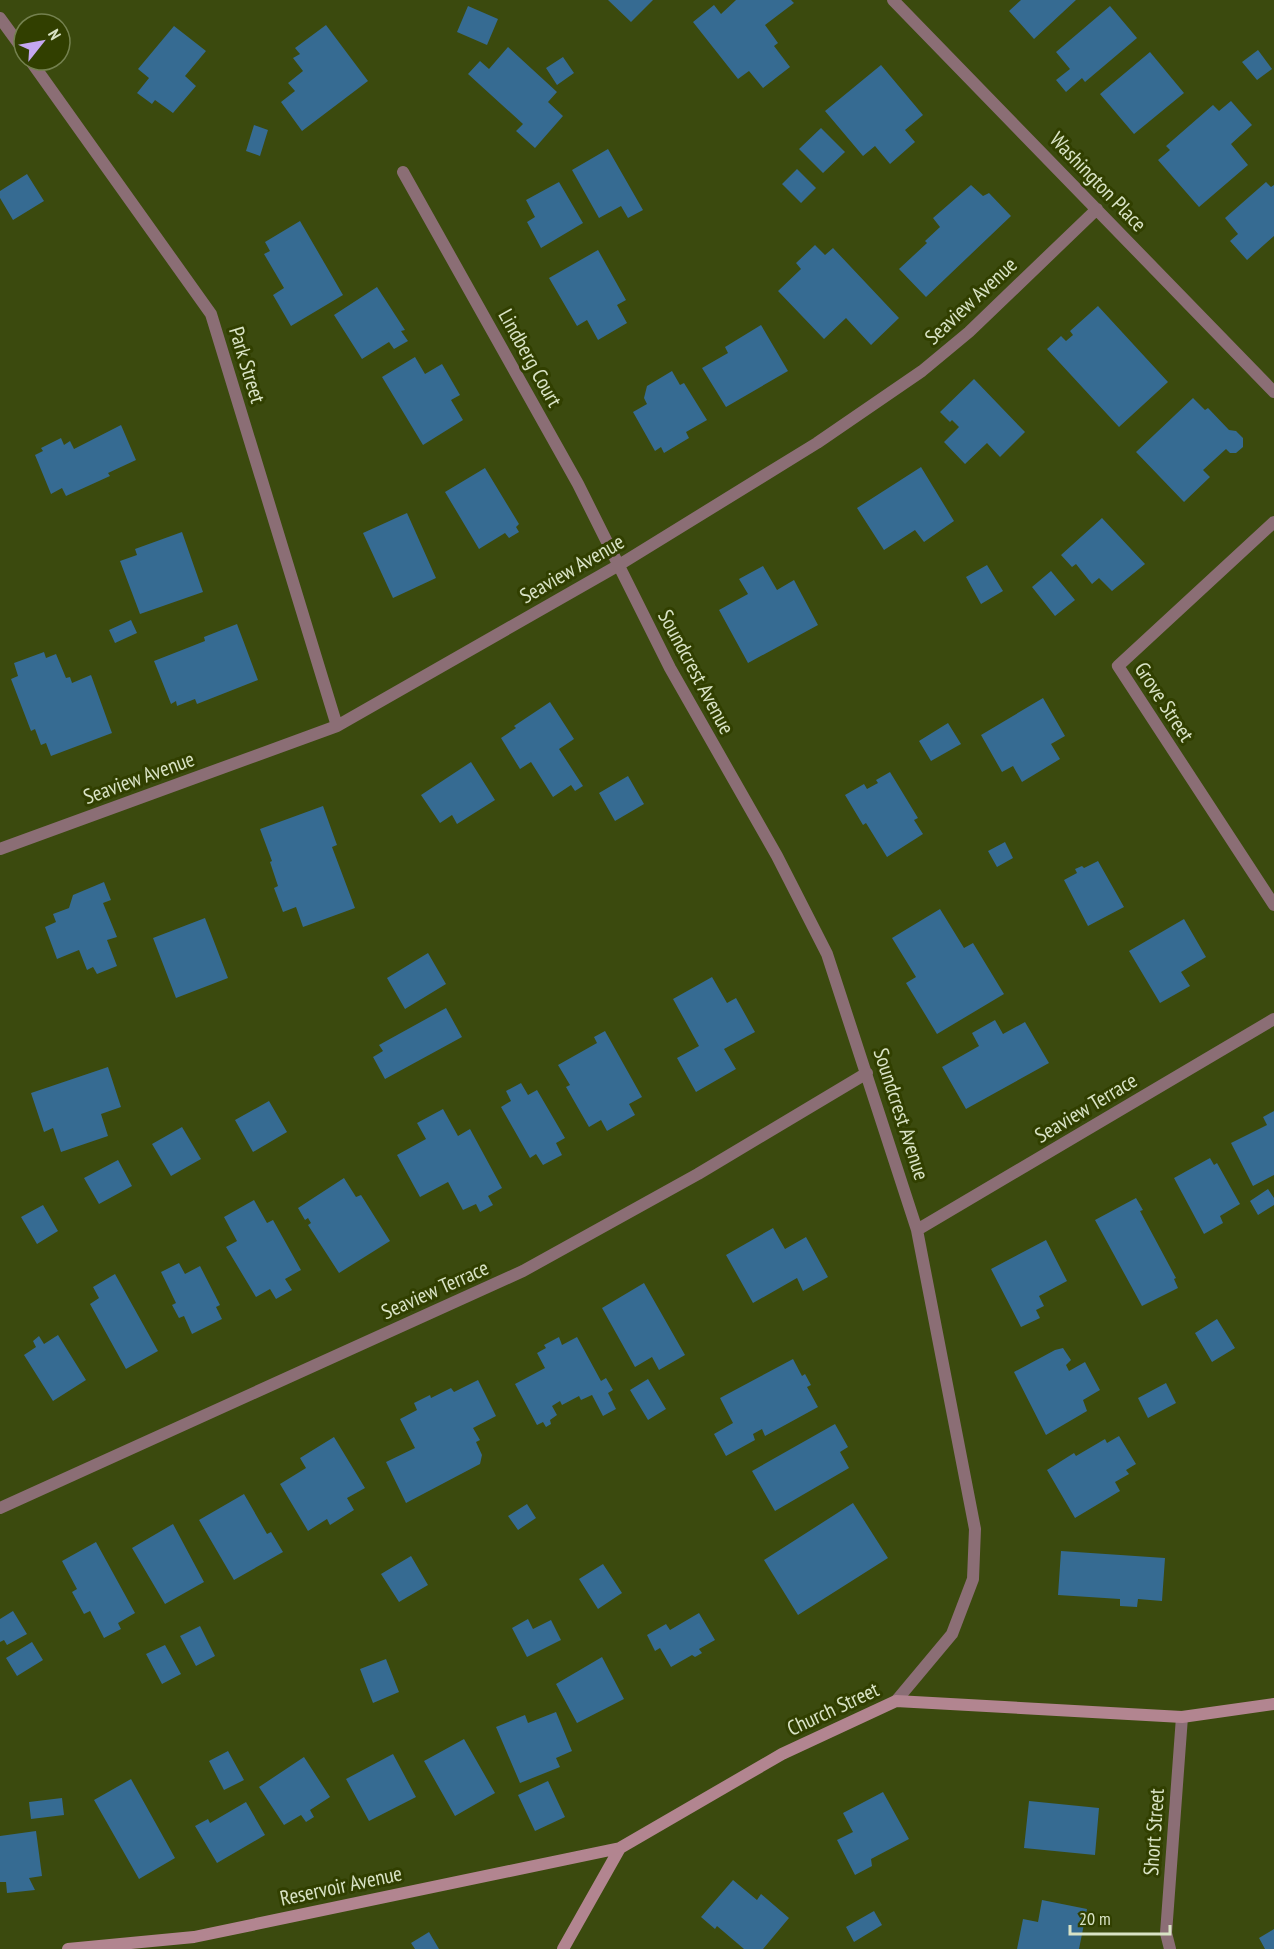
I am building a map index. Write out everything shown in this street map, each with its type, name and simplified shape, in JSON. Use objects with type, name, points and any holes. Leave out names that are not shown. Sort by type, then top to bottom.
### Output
[{"type":"main road","name":"Church Street","points":[[620,1848],[782,1754],[896,1701],[1182,1717],[1274,1704]]},
{"type":"main road","name":"Reservoir Avenue","points":[[68,1949],[194,1937],[620,1848]]},
{"type":"main road","points":[[563,1949],[620,1848]]},
{"type":"street","name":"Washington Place","points":[[893,0],[1274,392]]},
{"type":"street","points":[[0,18],[12,34]]},
{"type":"street","name":"Park Street","points":[[39,72],[211,315],[337,726]]},
{"type":"street","name":"Lindberg Court","points":[[403,172],[578,484],[619,565]]},
{"type":"street","name":"Seaview Avenue","points":[[0,849],[337,726],[619,565],[817,443],[922,371],[969,333],[1097,209]]},
{"type":"street","name":"Grove Street","points":[[1274,522],[1118,666],[1274,905]]},
{"type":"street","name":"Soundcrest Avenue","points":[[619,565],[670,668],[777,856],[827,954],[917,1230],[975,1529],[974,1569],[973,1580],[952,1634],[896,1701]]},
{"type":"street","name":"Seaview Terrace","points":[[917,1230],[1274,1019]]},
{"type":"street","name":"Seaview Terrace","points":[[0,1508],[524,1271],[698,1174],[867,1073]]},
{"type":"street","name":"Short Street","points":[[1170,1949],[1166,1933],[1182,1717]]},
{"type":"building","points":[[608,0],[653,0],[631,22]]},
{"type":"building","points":[[736,0],[791,0],[794,3],[765,25],[778,43],[774,46],[790,67],[763,88],[749,71],[738,79],[693,22],[714,5],[721,14]]},
{"type":"building","points":[[1021,0],[1076,0],[1034,39],[1009,11]]},
{"type":"building","points":[[468,6],[498,19],[487,45],[457,32]]},
{"type":"building","points":[[1110,6],[1137,38],[1085,82],[1082,78],[1066,92],[1056,80],[1070,69],[1056,52]]},
{"type":"building","points":[[326,25],[368,81],[302,131],[281,102],[295,91],[288,83],[303,71],[293,58],[300,54],[295,48]]},
{"type":"building","points":[[174,26],[206,51],[185,76],[196,86],[173,113],[155,100],[152,104],[137,93],[149,78],[138,69]]},
{"type":"building","points":[[508,47],[557,92],[548,102],[563,116],[535,148],[516,131],[523,124],[468,74],[480,61],[489,69]]},
{"type":"building","points":[[1258,50],[1272,69],[1257,80],[1242,62]]},
{"type":"building","points":[[1150,52],[1184,93],[1134,134],[1100,94]]},
{"type":"building","points":[[563,57],[574,73],[557,85],[546,68]]},
{"type":"building","points":[[881,65],[923,115],[905,130],[915,142],[890,164],[875,146],[863,156],[825,111]]},
{"type":"building","points":[[1231,101],[1252,125],[1231,144],[1248,165],[1199,207],[1158,160],[1170,150],[1166,146],[1213,105],[1219,111]]},
{"type":"building","points":[[254,125],[268,130],[260,156],[246,151]]},
{"type":"building","points":[[821,128],[845,152],[823,173],[799,149]]},
{"type":"building","points":[[608,149],[643,210],[628,218],[621,206],[599,218],[572,170]]},
{"type":"building","points":[[797,169],[816,188],[801,203],[782,184]]},
{"type":"building","points":[[27,174],[44,201],[13,220],[0,198],[0,191]]},
{"type":"building","points":[[559,182],[583,223],[541,248],[527,222],[535,217],[526,200]]},
{"type":"building","points":[[1266,182],[1271,187],[1274,185],[1274,236],[1247,260],[1230,241],[1238,234],[1225,218]]},
{"type":"building","points":[[971,185],[983,196],[989,193],[1011,216],[926,297],[899,269],[927,243],[925,241],[940,227],[933,218]]},
{"type":"building","points":[[300,221],[343,295],[291,326],[273,295],[284,288],[264,254],[270,251],[265,242]]},
{"type":"building","points":[[815,245],[825,255],[833,248],[899,318],[871,345],[846,318],[824,339],[778,291],[801,269],[796,263]]},
{"type":"building","points":[[598,250],[626,300],[617,305],[627,323],[598,340],[587,320],[577,326],[549,278]]},
{"type":"building","points":[[377,287],[405,330],[401,331],[408,341],[394,349],[389,342],[362,359],[334,315]]},
{"type":"building","points":[[1098,306],[1168,382],[1119,427],[1047,349],[1061,336],[1066,341],[1073,335],[1070,331]]},
{"type":"building","points":[[761,325],[788,371],[726,407],[702,368],[728,353],[725,347]]},
{"type":"building","points":[[415,357],[425,374],[442,364],[460,395],[451,400],[463,420],[423,445],[382,377]]},
{"type":"building","points":[[672,371],[680,385],[684,383],[707,420],[686,432],[689,438],[664,453],[661,447],[655,451],[633,412],[647,404],[644,398],[647,386]]},
{"type":"building","points":[[974,379],[1025,432],[1000,457],[987,443],[965,464],[944,442],[959,427],[940,412]]},
{"type":"building","points":[[1193,398],[1205,410],[1208,408],[1229,430],[1236,431],[1243,438],[1243,447],[1236,453],[1230,453],[1226,449],[1203,470],[1210,477],[1184,502],[1136,452]]},
{"type":"building","points":[[121,425],[136,460],[108,473],[110,476],[66,496],[62,488],[51,494],[35,455],[43,451],[41,448],[61,438],[64,445],[70,441],[74,449]]},
{"type":"building","points":[[921,467],[954,521],[924,542],[915,530],[884,550],[857,508]]},
{"type":"building","points":[[485,468],[519,524],[516,527],[519,532],[509,538],[505,533],[479,549],[445,492]]},
{"type":"building","points":[[407,513],[436,578],[393,598],[363,533]]},
{"type":"building","points":[[1102,518],[1145,564],[1112,591],[1099,578],[1092,584],[1076,564],[1072,567],[1061,555]]},
{"type":"building","points":[[182,532],[203,592],[140,614],[120,561],[137,555],[135,549]]},
{"type":"building","points":[[987,565],[1003,591],[981,604],[966,577]]},
{"type":"building","points":[[763,566],[777,590],[794,580],[818,625],[748,663],[719,610],[748,594],[739,579]]},
{"type":"building","points":[[1051,571],[1075,600],[1055,616],[1032,587]]},
{"type":"building","points":[[131,620],[137,633],[115,643],[109,630]]},
{"type":"building","points":[[237,624],[258,680],[197,704],[195,699],[177,706],[176,701],[171,704],[154,661],[205,641],[204,637]]},
{"type":"building","points":[[44,652],[46,658],[56,654],[66,678],[70,677],[72,683],[91,675],[112,733],[51,756],[46,743],[41,745],[35,729],[31,731],[11,679],[18,676],[14,663]]},
{"type":"building","points":[[1043,698],[1065,736],[1051,744],[1060,759],[1022,782],[1013,766],[1002,772],[981,735]]},
{"type":"building","points":[[550,702],[574,739],[559,749],[583,786],[575,791],[571,785],[553,797],[531,762],[520,769],[501,738],[516,728],[514,726]]},
{"type":"building","points":[[948,723],[961,744],[931,761],[919,741]]},
{"type":"building","points":[[471,762],[495,800],[457,824],[452,815],[440,823],[421,795]]},
{"type":"building","points":[[890,772],[918,818],[914,820],[923,834],[887,857],[866,823],[863,825],[845,795],[864,784],[867,789],[878,783],[876,780]]},
{"type":"building","points":[[628,776],[644,804],[615,821],[599,793]]},
{"type":"building","points":[[323,806],[337,845],[332,847],[355,908],[303,927],[296,907],[283,912],[274,888],[278,886],[270,862],[272,861],[260,829]]},
{"type":"building","points":[[1005,842],[1013,858],[997,867],[988,851]]},
{"type":"building","points":[[1098,861],[1124,907],[1088,926],[1064,880],[1077,873],[1075,869],[1082,866],[1084,868]]},
{"type":"building","points":[[104,882],[111,900],[103,903],[117,937],[107,940],[117,966],[97,974],[93,967],[87,970],[79,950],[57,959],[45,927],[56,922],[53,914],[69,908],[73,895]]},
{"type":"building","points":[[940,909],[964,948],[973,943],[1004,994],[937,1034],[906,983],[916,977],[892,938]]},
{"type":"building","points":[[205,918],[228,978],[176,998],[153,938]]},
{"type":"building","points":[[1184,919],[1206,957],[1181,972],[1190,986],[1160,1003],[1129,951]]},
{"type":"building","points":[[428,953],[446,984],[405,1009],[387,978]]},
{"type":"building","points":[[712,977],[727,1003],[736,998],[755,1032],[724,1049],[736,1069],[696,1092],[677,1058],[699,1046],[673,999]]},
{"type":"building","points":[[446,1008],[462,1037],[385,1079],[373,1057],[383,1051],[379,1045]]},
{"type":"building","points":[[995,1020],[1003,1034],[1025,1022],[1049,1063],[966,1109],[942,1067],[979,1046],[972,1033]]},
{"type":"building","points":[[605,1031],[642,1097],[629,1104],[635,1115],[607,1131],[601,1120],[589,1127],[566,1087],[570,1085],[558,1065],[597,1043],[594,1037]]},
{"type":"building","points":[[108,1067],[121,1107],[101,1114],[108,1136],[61,1152],[53,1128],[44,1132],[31,1093]]},
{"type":"building","points":[[521,1083],[528,1095],[537,1090],[565,1138],[556,1143],[562,1155],[543,1165],[536,1154],[530,1158],[501,1107],[511,1101],[506,1091]]},
{"type":"building","points":[[269,1101],[287,1132],[253,1152],[235,1120]]},
{"type":"building","points":[[443,1109],[458,1136],[470,1129],[502,1188],[488,1196],[493,1205],[480,1212],[476,1204],[463,1210],[448,1182],[420,1197],[397,1155],[426,1139],[417,1123]]},
{"type":"building","points":[[1274,1111],[1274,1175],[1253,1186],[1231,1143],[1267,1125],[1263,1117]]},
{"type":"building","points":[[182,1127],[201,1159],[171,1176],[152,1144]]},
{"type":"building","points":[[1210,1158],[1214,1165],[1217,1163],[1240,1204],[1220,1216],[1223,1223],[1204,1234],[1174,1178]]},
{"type":"building","points":[[118,1160],[132,1186],[99,1204],[84,1178]]},
{"type":"building","points":[[344,1178],[356,1197],[361,1195],[390,1241],[339,1273],[308,1225],[311,1223],[308,1218],[305,1220],[298,1208]]},
{"type":"building","points":[[1268,1189],[1274,1198],[1274,1205],[1258,1215],[1250,1201]]},
{"type":"building","points":[[1136,1198],[1143,1210],[1140,1211],[1176,1278],[1174,1279],[1178,1288],[1142,1306],[1095,1220]]},
{"type":"building","points":[[254,1200],[267,1223],[273,1220],[301,1270],[285,1279],[292,1290],[276,1299],[270,1289],[256,1297],[226,1247],[237,1241],[224,1217]]},
{"type":"building","points":[[43,1205],[58,1231],[37,1244],[21,1217]]},
{"type":"building","points":[[773,1228],[785,1249],[806,1237],[828,1277],[803,1291],[797,1278],[753,1303],[726,1255]]},
{"type":"building","points":[[1046,1240],[1067,1281],[1039,1296],[1044,1306],[1036,1310],[1040,1318],[1021,1327],[991,1269]]},
{"type":"building","points":[[179,1263],[185,1274],[200,1266],[220,1305],[216,1307],[222,1319],[192,1334],[184,1316],[179,1318],[172,1305],[176,1303],[161,1272]]},
{"type":"building","points":[[115,1274],[158,1351],[126,1369],[90,1304],[99,1298],[93,1287]]},
{"type":"building","points":[[644,1283],[685,1355],[659,1370],[652,1357],[635,1367],[602,1308]]},
{"type":"building","points":[[1217,1319],[1235,1348],[1212,1362],[1195,1333]]},
{"type":"building","points":[[58,1335],[86,1380],[53,1401],[24,1355],[36,1347],[33,1341],[39,1336],[44,1344]]},
{"type":"building","points":[[559,1337],[562,1345],[577,1337],[601,1381],[606,1378],[613,1390],[608,1393],[616,1409],[603,1416],[592,1395],[581,1400],[579,1396],[562,1405],[560,1401],[552,1406],[557,1415],[550,1420],[551,1424],[546,1427],[543,1422],[537,1425],[515,1384],[545,1368],[537,1353],[546,1348],[544,1345]]},
{"type":"building","points":[[1063,1348],[1071,1360],[1066,1365],[1069,1371],[1085,1362],[1100,1390],[1083,1400],[1087,1411],[1046,1435],[1014,1372]]},
{"type":"building","points":[[793,1359],[802,1376],[805,1374],[811,1385],[807,1387],[818,1407],[765,1436],[762,1429],[753,1434],[755,1440],[726,1456],[714,1434],[733,1423],[720,1398]]},
{"type":"building","points":[[648,1379],[666,1409],[648,1420],[630,1390]]},
{"type":"building","points":[[478,1380],[496,1416],[473,1428],[480,1440],[476,1442],[482,1455],[480,1464],[406,1503],[386,1462],[415,1448],[400,1419],[417,1410],[414,1403],[430,1395],[431,1398],[451,1388],[454,1392]]},
{"type":"building","points":[[1166,1383],[1176,1403],[1148,1418],[1138,1398]]},
{"type":"building","points":[[835,1424],[848,1447],[840,1452],[849,1468],[775,1511],[752,1471]]},
{"type":"building","points":[[1119,1436],[1136,1464],[1126,1470],[1129,1474],[1115,1482],[1120,1491],[1075,1518],[1047,1470],[1074,1453],[1076,1456],[1105,1439],[1107,1443]]},
{"type":"building","points":[[334,1437],[365,1488],[347,1498],[354,1510],[330,1525],[327,1519],[308,1531],[280,1484],[306,1468],[300,1458]]},
{"type":"building","points":[[244,1494],[267,1534],[271,1532],[283,1552],[234,1580],[199,1520]]},
{"type":"building","points":[[853,1503],[888,1558],[798,1615],[764,1560]]},
{"type":"building","points":[[527,1504],[536,1518],[518,1530],[508,1516]]},
{"type":"building","points":[[173,1524],[204,1582],[165,1604],[132,1548]]},
{"type":"building","points":[[96,1542],[135,1613],[118,1623],[121,1629],[104,1638],[90,1611],[84,1614],[72,1592],[77,1589],[62,1561]]},
{"type":"building","points":[[1061,1551],[1165,1558],[1162,1601],[1138,1599],[1137,1607],[1120,1606],[1120,1599],[1058,1595]]},
{"type":"building","points":[[411,1556],[428,1585],[399,1602],[381,1574]]},
{"type":"building","points":[[603,1564],[622,1593],[598,1609],[579,1579]]},
{"type":"building","points":[[13,1611],[27,1634],[7,1645],[4,1640],[0,1642],[0,1619]]},
{"type":"building","points":[[699,1613],[715,1640],[699,1649],[702,1653],[695,1657],[692,1655],[671,1667],[660,1648],[655,1651],[647,1635],[666,1624],[670,1630]]},
{"type":"building","points":[[528,1619],[533,1629],[551,1620],[561,1640],[527,1657],[512,1628]]},
{"type":"building","points":[[200,1626],[215,1656],[196,1666],[180,1636]]},
{"type":"building","points":[[32,1642],[43,1660],[17,1676],[6,1658]]},
{"type":"building","points":[[165,1645],[181,1674],[162,1684],[146,1654]]},
{"type":"building","points":[[602,1657],[624,1699],[577,1723],[556,1684]]},
{"type":"building","points":[[386,1659],[399,1692],[373,1703],[360,1669]]},
{"type":"building","points":[[556,1712],[572,1751],[556,1758],[560,1767],[520,1783],[496,1727],[525,1715],[528,1723]]},
{"type":"building","points":[[464,1739],[495,1793],[455,1816],[424,1761]]},
{"type":"building","points":[[228,1751],[244,1780],[224,1790],[209,1761]]},
{"type":"building","points":[[393,1754],[416,1797],[369,1821],[346,1779]]},
{"type":"building","points":[[304,1757],[330,1797],[310,1810],[314,1817],[306,1822],[301,1815],[284,1825],[259,1787]]},
{"type":"building","points":[[131,1779],[175,1858],[139,1879],[94,1800]]},
{"type":"building","points":[[548,1781],[565,1817],[535,1831],[518,1795]]},
{"type":"building","points":[[883,1792],[909,1839],[871,1859],[872,1866],[855,1875],[837,1840],[853,1832],[843,1813]]},
{"type":"building","points":[[62,1798],[64,1815],[31,1819],[29,1802]]},
{"type":"building","points":[[1029,1801],[1099,1808],[1095,1855],[1024,1848]]},
{"type":"building","points":[[246,1802],[265,1835],[217,1863],[195,1826],[208,1819],[210,1823]]},
{"type":"building","points":[[36,1831],[42,1876],[29,1878],[35,1890],[7,1893],[6,1882],[0,1882],[0,1836]]},
{"type":"building","points":[[733,1880],[757,1900],[761,1894],[789,1918],[763,1949],[744,1949],[717,1926],[715,1929],[701,1917]]},
{"type":"building","points":[[1042,1900],[1087,1909],[1079,1949],[1017,1949],[1023,1919],[1038,1922]]},
{"type":"building","points":[[874,1911],[882,1925],[854,1942],[846,1927]]},
{"type":"building","points":[[1274,1929],[1274,1949],[1265,1949],[1259,1938]]},
{"type":"building","points":[[429,1932],[439,1949],[415,1949],[411,1943]]}]
